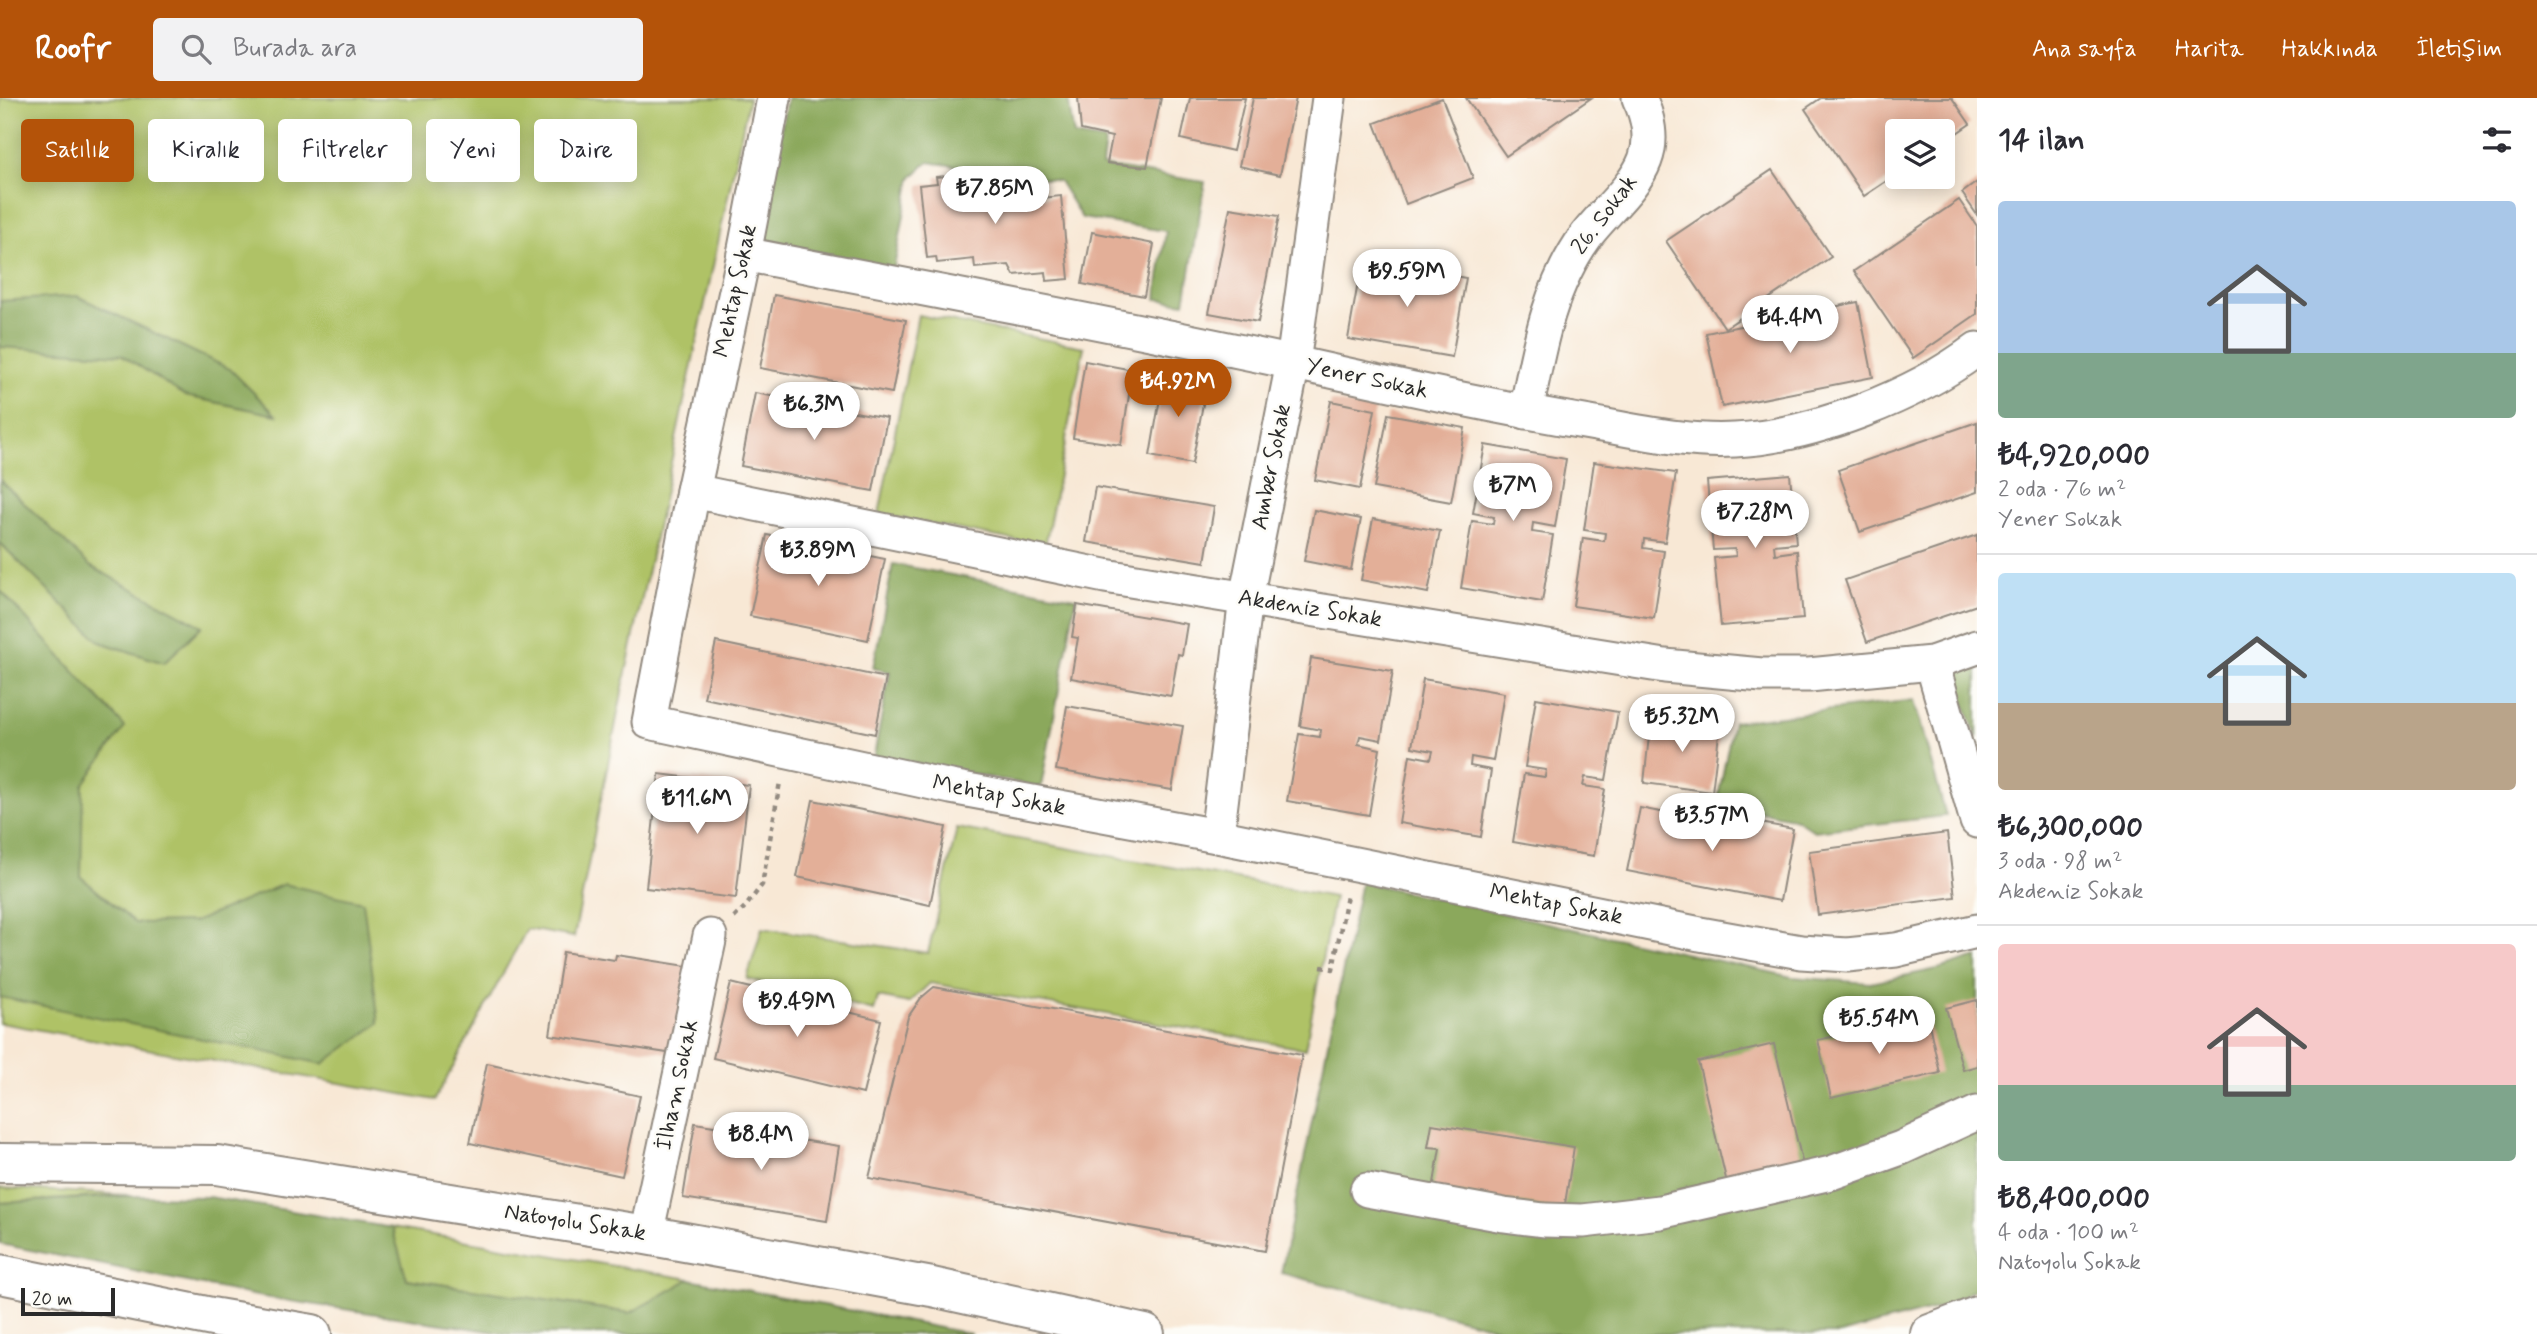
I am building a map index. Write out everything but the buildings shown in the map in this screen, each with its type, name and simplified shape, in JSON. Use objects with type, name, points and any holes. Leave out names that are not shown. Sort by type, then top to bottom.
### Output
[{"type":"main road","name":"Natoyolu Sokak","points":[[0,1163],[218,1165],[646,1235],[932,1287],[1144,1334]]},
{"type":"main road","points":[[0,1274],[217,1318],[312,1334]]},
{"type":"main road","points":[[1930,1334],[1977,1315]]},
{"type":"street","name":"Mehtap Sokak","points":[[774,98],[744,254],[693,491],[649,722],[951,787],[1217,836],[1801,952],[1847,955],[1896,950],[1977,932]]},
{"type":"street","name":"Amber Sokak","points":[[1217,836],[1246,598],[1293,363],[1329,98]]},
{"type":"street","name":"26. Sokak","points":[[1526,412],[1545,319],[1572,258],[1645,160],[1650,137],[1645,111],[1639,98]]},
{"type":"street","name":"Yener Sokak","points":[[744,254],[1526,412],[1693,440],[1768,437],[1847,417],[1973,360]]},
{"type":"street","name":"Akdeniz Sokak","points":[[693,491],[1105,576],[1592,655],[1720,672],[1762,676],[1809,675],[1932,663],[1977,647]]},
{"type":"street","points":[[1932,663],[1977,821]]},
{"type":"street","name":"İlham Sokak","points":[[646,1235],[710,936]]},
{"type":"street","points":[[1367,1190],[1544,1220],[1583,1221],[1660,1212],[1831,1173],[1901,1148],[1977,1113]]},
{"type":"path","points":[[710,936],[746,906],[762,885],[785,753]]},
{"type":"path","points":[[1321,967],[1333,969],[1352,864]]},
{"type":"green space","points":[[0,98],[749,98],[624,682],[574,937],[527,929],[435,1100],[0,1023]]},
{"type":"green space","points":[[787,98],[1068,98],[1074,136],[1105,141],[1102,166],[1205,182],[1185,303],[1156,299],[1166,231],[1082,218],[1059,181],[928,162],[911,178],[894,268],[760,242]]},
{"type":"green space","points":[[77,296],[230,369],[276,415],[185,396],[122,355],[0,347],[0,301]]},
{"type":"green space","points":[[918,315],[1084,347],[1045,546],[879,514]]},
{"type":"green space","points":[[0,480],[90,566],[202,626],[164,663],[100,642],[0,543]]},
{"type":"green space","points":[[893,564],[1076,598],[1041,787],[874,756],[890,672],[873,668]]},
{"type":"green space","points":[[0,590],[125,727],[83,785],[81,877],[135,923],[194,922],[284,884],[363,902],[379,1023],[323,1064],[0,997]]},
{"type":"green space","points":[[1977,665],[1977,738],[1954,674]]},
{"type":"green space","points":[[1914,700],[1946,816],[1814,831],[1797,819],[1717,803],[1733,722]]},
{"type":"green space","points":[[957,828],[1334,897],[1305,1049],[930,983],[909,1003],[878,997],[874,1011],[747,979],[762,928],[928,953]]},
{"type":"green space","points":[[1361,882],[1792,977],[1870,983],[1942,968],[1977,957],[1977,1288],[1943,1307],[1840,1334],[1521,1334],[1281,1273]]},
{"type":"green space","points":[[0,1188],[128,1195],[0,1203]]},
{"type":"green space","points":[[128,1196],[209,1197],[392,1228],[407,1279],[630,1313],[690,1279],[971,1334],[509,1334],[257,1296],[0,1244],[0,1203]]},
{"type":"green space","points":[[392,1228],[690,1279],[630,1313],[406,1279]]}]
